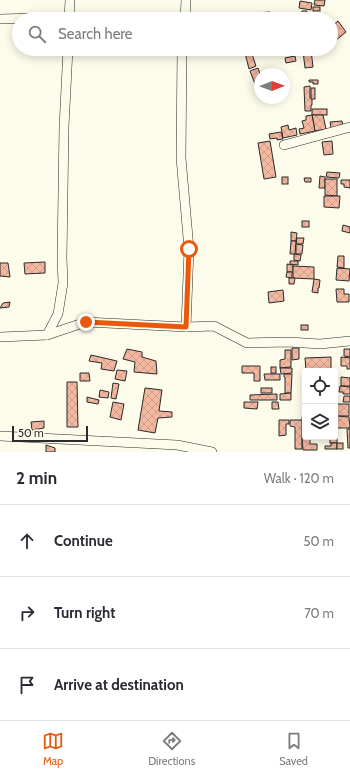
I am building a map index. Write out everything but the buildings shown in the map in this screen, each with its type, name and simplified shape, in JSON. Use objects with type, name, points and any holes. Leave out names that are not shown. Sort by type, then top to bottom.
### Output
[{"type":"street","points":[[69,12],[70,0]]},
{"type":"street","points":[[185,12],[186,0]]},
{"type":"street","points":[[0,19],[12,19]]},
{"type":"street","points":[[47,335],[58,314],[63,283],[64,127],[68,56]]},
{"type":"street","points":[[182,56],[181,158],[189,249],[186,327]]},
{"type":"street","points":[[284,145],[350,127]]},
{"type":"street","points":[[0,336],[47,335],[86,322],[186,327],[214,326],[247,343],[289,342],[320,344],[350,341]]},
{"type":"street","points":[[0,436],[177,445],[212,452]]},
{"type":"route","points":[[86,322],[186,327],[189,249]]}]
